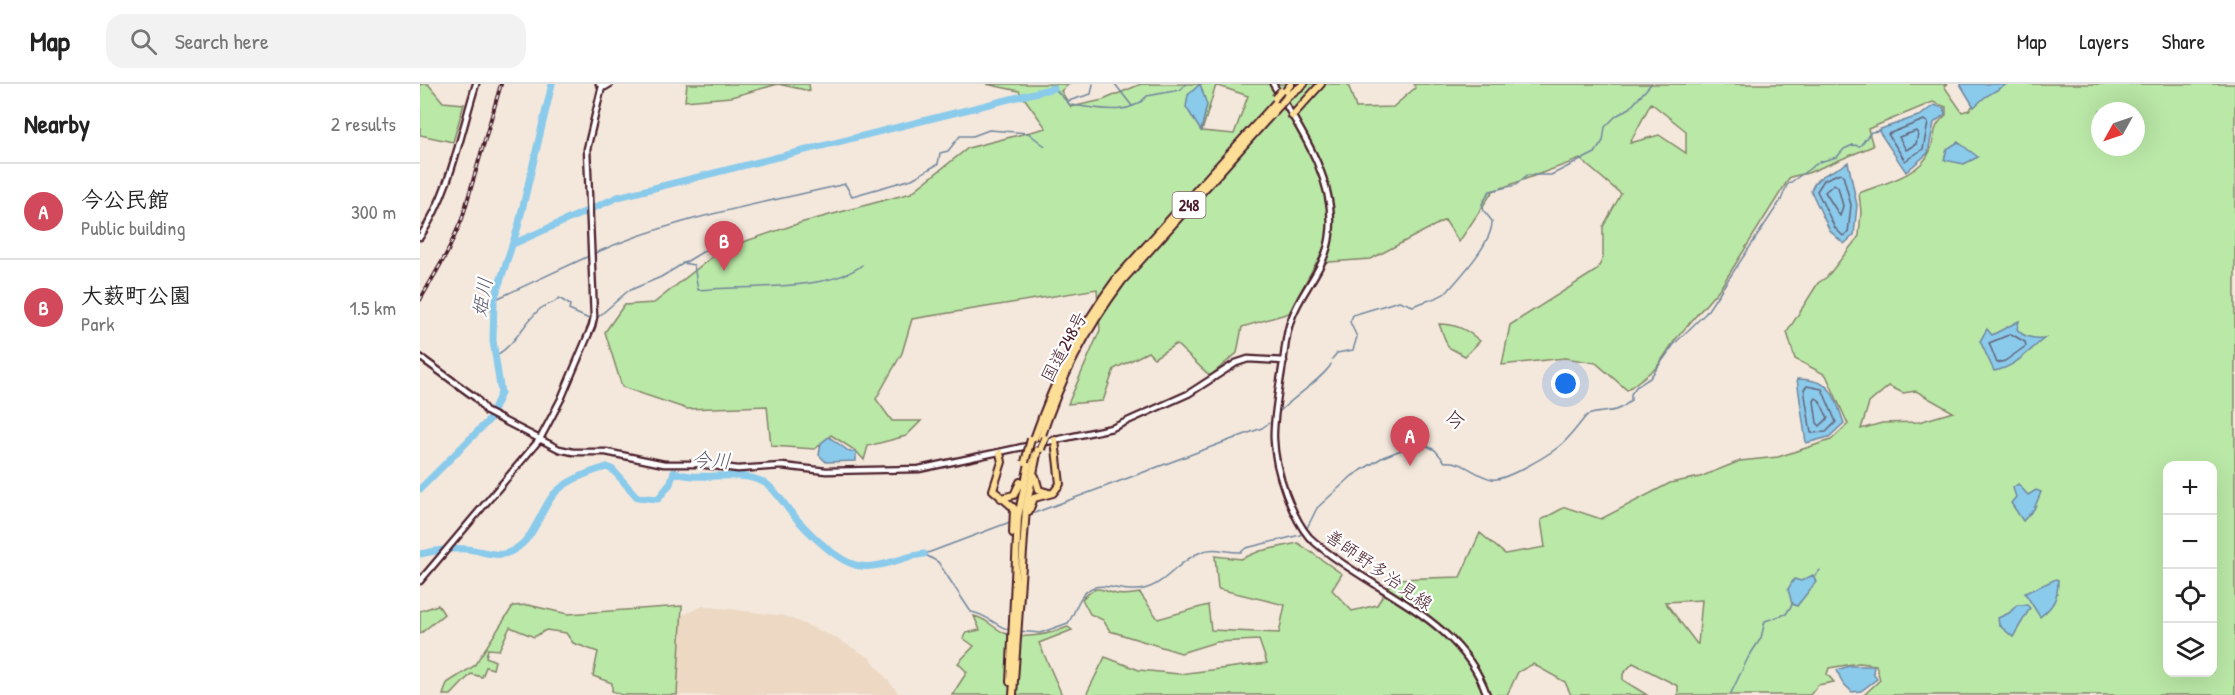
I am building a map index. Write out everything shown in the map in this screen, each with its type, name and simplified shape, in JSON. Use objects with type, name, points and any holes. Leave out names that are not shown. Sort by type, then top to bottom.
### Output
[{"type":"highway","name":"国道248号","points":[[1284,95],[1289,84]]},
{"type":"highway","name":"国道248号","points":[[1021,517],[1040,449],[1038,437],[1057,377],[1097,305],[1117,278],[1250,129],[1277,101],[1298,84]]},
{"type":"highway","points":[[1284,95],[1304,84]]},
{"type":"highway","points":[[1292,116],[1322,84]]},
{"type":"highway","name":"国道248号","points":[[1021,517],[1031,453],[1060,384],[1090,327],[1122,281],[1277,101]]},
{"type":"highway","points":[[1000,498],[1014,495],[1025,462],[1038,437]]},
{"type":"highway","points":[[1012,695],[1014,593],[1021,517],[1034,498],[1053,493],[1060,484],[1055,440]]},
{"type":"highway","points":[[1040,449],[1035,478],[1036,486],[1043,492],[1053,493]]},
{"type":"highway","points":[[1000,453],[1002,462],[993,486],[995,494],[1011,505],[1021,517],[1024,526],[1014,637]]},
{"type":"street","points":[[420,237],[436,208],[450,172],[476,84]]},
{"type":"street","points":[[420,581],[540,439],[561,399],[594,320],[587,149],[601,85],[610,84]]},
{"type":"street","name":"善師野多治見線","points":[[1273,84],[1292,116],[1324,185],[1330,211],[1331,234],[1321,263],[1291,319],[1272,428],[1276,467],[1304,531],[1323,549],[1454,640],[1474,664],[1487,695]]},
{"type":"street","points":[[420,357],[476,398],[487,412],[573,453],[606,452],[664,465],[688,464],[738,469],[782,466],[826,471],[919,469],[1055,440],[1127,422],[1188,394],[1241,361],[1284,360]]},
{"type":"shaded area","points":[[703,606],[785,616],[834,637],[870,658],[900,695],[674,695],[674,619]]},
{"type":"green space","points":[[420,84],[428,84],[443,102],[464,104],[453,142],[420,135]]},
{"type":"green space","points":[[687,84],[778,84],[731,97],[685,101]]},
{"type":"green space","points":[[778,84],[809,84],[810,91]]},
{"type":"green space","points":[[986,84],[1069,84],[1061,91],[1071,107],[1103,100],[1141,84],[1348,84],[1356,108],[1393,107],[1415,88],[1414,84],[1948,84],[1944,86],[1962,112],[1969,110],[1992,84],[2235,84],[2235,695],[1864,695],[1880,680],[1876,665],[1859,663],[1829,668],[1827,674],[1834,682],[1818,685],[1810,695],[1678,695],[1678,686],[1633,663],[1623,674],[1623,680],[1647,695],[1571,695],[1565,682],[1533,664],[1518,672],[1507,695],[1086,695],[1105,657],[1139,670],[1179,674],[1267,663],[1259,640],[1216,642],[1181,653],[1110,631],[1103,620],[1090,614],[1082,599],[1092,591],[1102,589],[1122,595],[1140,593],[1158,619],[1208,605],[1211,630],[1279,633],[1285,605],[1218,589],[1215,556],[1241,559],[1260,551],[1298,543],[1342,574],[1332,590],[1352,611],[1377,605],[1393,579],[1460,577],[1480,533],[1505,554],[1545,547],[1541,520],[1565,507],[1601,519],[1670,483],[1700,477],[1740,461],[1778,457],[1831,440],[1848,424],[1826,375],[1795,359],[1787,332],[1818,283],[1827,277],[1859,236],[1861,212],[1859,193],[1909,173],[1925,160],[1930,151],[1936,128],[1946,115],[1946,107],[1933,102],[1868,129],[1873,146],[1808,173],[1790,177],[1721,287],[1675,340],[1657,367],[1627,390],[1596,363],[1565,358],[1502,365],[1510,325],[1597,270],[1603,258],[1603,227],[1621,194],[1580,159],[1493,191],[1459,242],[1445,220],[1371,259],[1316,263],[1289,313],[1242,327],[1237,353],[1210,376],[1176,344],[1154,358],[1148,352],[1114,369],[1103,401],[1068,404],[1100,330],[1097,289],[912,319],[902,353],[876,399],[892,421],[921,421],[906,436],[868,446],[864,460],[856,451],[831,435],[815,449],[771,446],[767,406],[687,409],[622,387],[605,332],[624,305],[654,303],[722,249],[800,223],[911,193],[968,148],[1046,128],[1019,91]],"holes":[[[1216,85],[1248,96],[1234,134],[1202,131]],[[1651,103],[1686,131],[1686,153],[1659,135],[1630,143]],[[1889,386],[1903,393],[1916,391],[1953,412],[1919,422],[1882,423],[1861,429],[1869,403]],[[1702,600],[1698,644],[1697,644],[1665,602]]]},
{"type":"green space","points":[[1439,324],[1461,328],[1480,341],[1465,356],[1448,347]]},
{"type":"green space","points":[[438,605],[444,614],[420,634],[420,611]]},
{"type":"green space","points":[[528,605],[568,614],[682,606],[677,695],[622,695],[612,691],[612,683],[593,676],[598,652],[573,643],[566,633],[546,630],[534,637],[510,627],[499,650],[488,649],[486,657],[495,661],[493,669],[486,667],[482,677],[471,674],[451,695],[443,695],[447,683],[474,666],[513,606]]},
{"type":"green space","points":[[974,616],[1007,634],[1038,635],[1068,627],[1072,630],[1039,643],[1062,695],[952,695],[967,672],[958,663],[974,646],[963,638],[966,633],[980,630]]},
{"type":"water","points":[[1200,84],[1207,105],[1201,131],[1186,107],[1188,95]]},
{"type":"water","points":[[1960,84],[2007,84],[1985,97],[1974,107]]},
{"type":"water","points":[[1934,105],[1944,108],[1945,114],[1934,123],[1928,153],[1906,172],[1878,130],[1921,115]]},
{"type":"water","points":[[1958,142],[1978,157],[1964,164],[1944,160],[1947,149]]},
{"type":"water","points":[[1848,162],[1857,205],[1854,235],[1844,244],[1830,231],[1811,191],[1822,176]]},
{"type":"water","points":[[2019,321],[2017,329],[2026,336],[2045,338],[2016,362],[1994,371],[1980,341],[1987,329],[1992,335]]},
{"type":"water","points":[[1797,379],[1818,382],[1830,390],[1834,396],[1844,423],[1829,437],[1806,443]]},
{"type":"water","points":[[829,437],[850,452],[856,452],[856,461],[826,462],[819,455],[821,443]]},
{"type":"water","points":[[2018,484],[2028,495],[2036,490],[2041,492],[2034,509],[2023,521],[2011,503],[2016,497],[2013,488]]},
{"type":"water","points":[[1813,575],[1816,582],[1797,606],[1792,604],[1788,589],[1794,579],[1801,581]]},
{"type":"water","points":[[2056,579],[2058,586],[2056,597],[2049,609],[2040,617],[2025,593]]},
{"type":"water","points":[[2017,605],[2027,605],[2030,608],[2013,637],[1999,625],[1998,618],[2009,613]]},
{"type":"water","points":[[1849,666],[1874,666],[1873,672],[1877,679],[1861,691],[1852,692],[1842,682],[1837,670]]},
{"type":"waterway","name":"姫川","points":[[420,489],[489,420],[501,393],[493,341],[494,300],[518,227],[552,84]]},
{"type":"waterway","points":[[1068,101],[1091,94],[1093,84]]},
{"type":"waterway","points":[[1115,84],[1132,106]]},
{"type":"waterway","points":[[1054,88],[1070,105],[1111,110],[1131,107],[1140,103],[1147,96],[1180,90],[1186,84]]},
{"type":"waterway","points":[[1332,359],[1337,353],[1353,350],[1357,337],[1350,322],[1353,315],[1399,301],[1413,306],[1448,291],[1475,259],[1487,239],[1492,221],[1484,211],[1482,204],[1490,191],[1516,185],[1527,175],[1551,175],[1595,153],[1603,141],[1605,127],[1616,116],[1630,108],[1651,84]]},
{"type":"waterway","points":[[513,244],[618,197],[1054,88]]},
{"type":"waterway","points":[[593,254],[623,241],[685,221],[749,205],[845,184],[852,196],[912,179],[938,164],[940,153],[948,151],[960,136],[973,136],[989,130],[1028,133],[1045,146]]},
{"type":"waterway","points":[[1019,631],[1040,633],[1068,623],[1082,596],[1095,587],[1144,589],[1159,582],[1186,560],[1206,550],[1241,552],[1246,548],[1300,535],[1307,528],[1317,508],[1352,476],[1383,457],[1414,445],[1425,445],[1435,450],[1445,462],[1463,465],[1492,479],[1517,472],[1539,460],[1562,444],[1586,416],[1619,409],[1631,400],[1631,394],[1636,387],[1650,378],[1675,343],[1706,313],[1781,200],[1787,185],[1819,162],[1837,157],[1844,149],[1853,145],[1860,146],[1871,132],[1879,131]]},
{"type":"waterway","points":[[597,318],[628,291],[661,277],[709,248],[737,241]]},
{"type":"waterway","points":[[494,300],[589,256]]},
{"type":"waterway","points":[[682,263],[694,265],[698,290],[784,286],[829,280],[847,274],[862,265]]},
{"type":"waterway","points":[[497,355],[509,345],[539,310],[559,298],[570,305],[569,310],[589,319]]},
{"type":"waterway","points":[[1278,413],[1323,374],[1331,364]]},
{"type":"waterway","points":[[1029,515],[1262,428],[1269,423]]},
{"type":"waterway","name":"今川","points":[[420,554],[460,549],[490,554],[508,553],[527,538],[549,501],[559,489],[579,477],[607,467],[613,470],[637,497],[658,499],[670,484],[674,472],[696,476],[743,476],[765,483],[772,488],[812,535],[831,552],[841,559],[860,566],[876,566],[924,554]]},
{"type":"waterway","points":[[925,554],[1010,522]]},
{"type":"waterway","points":[[924,554],[938,562],[971,612],[1012,630]]},
{"type":"waterway","points":[[1815,576],[1820,570]]},
{"type":"waterway","points":[[1730,695],[1748,658],[1761,638],[1765,621],[1786,614],[1793,603]]},
{"type":"railway","points":[[420,300],[447,253],[462,219],[501,84]]},
{"type":"place","name":"大薮町公園","points":[[724,271]]},
{"type":"place","name":"今公民館","points":[[1410,466]]},
{"type":"district","name":"今","points":[[1455,420]]}]
